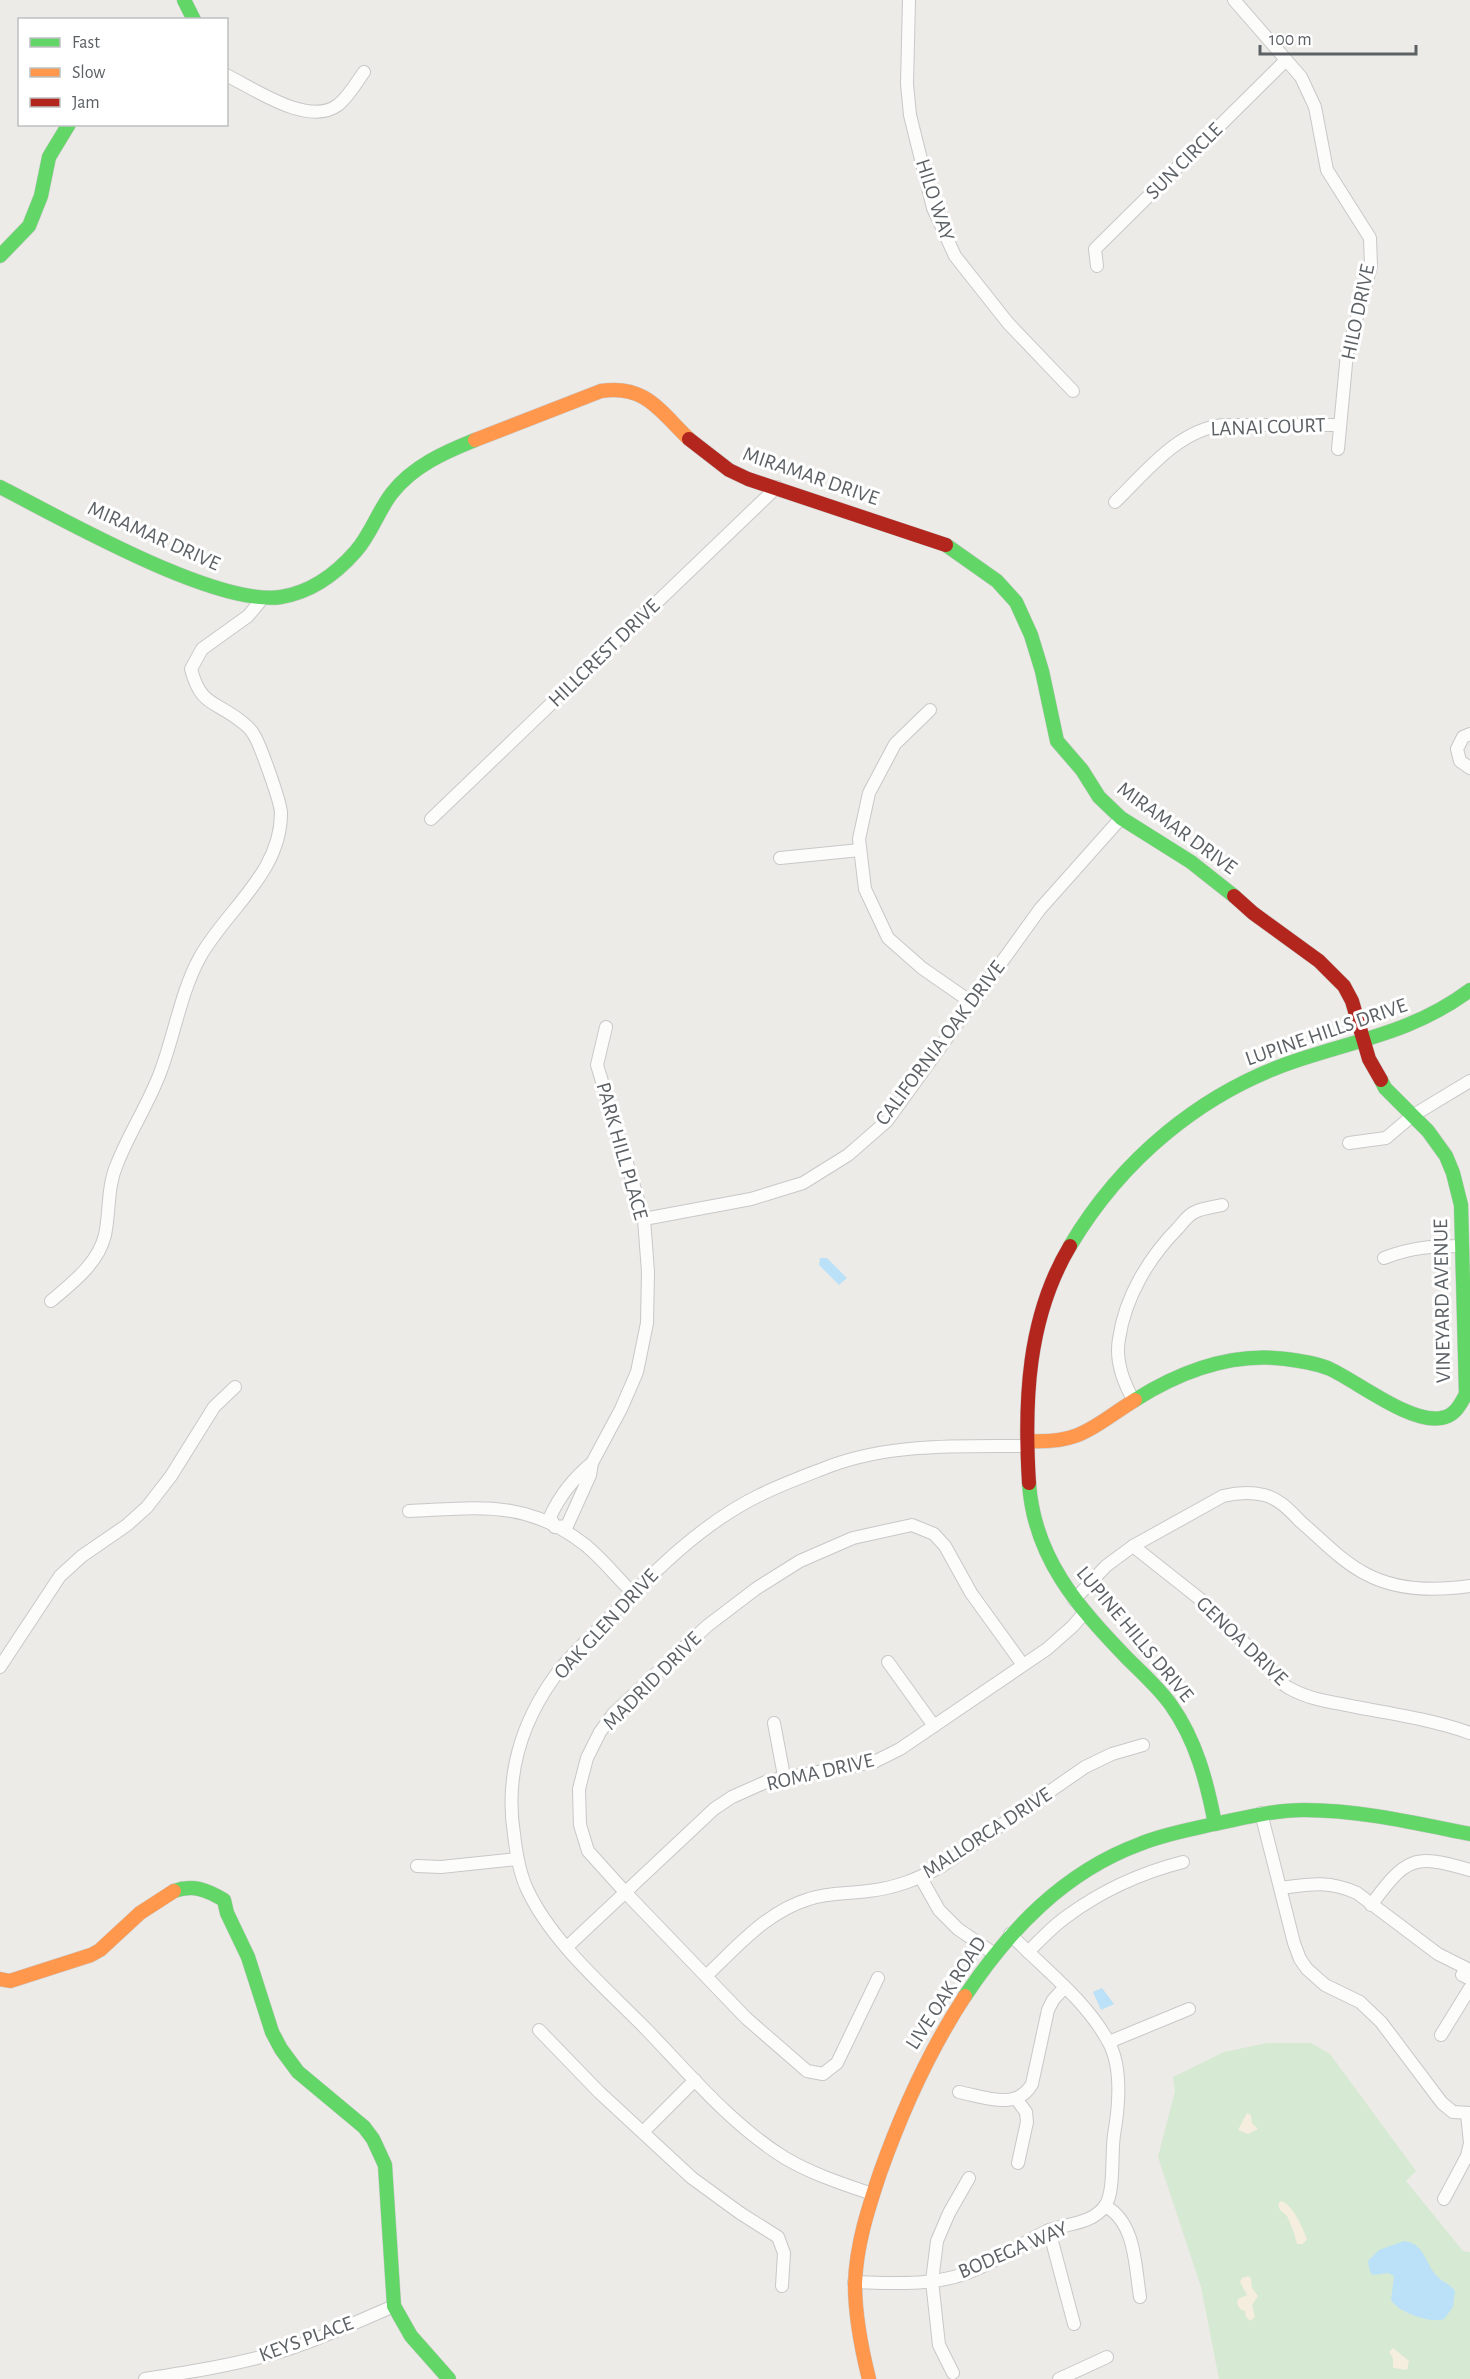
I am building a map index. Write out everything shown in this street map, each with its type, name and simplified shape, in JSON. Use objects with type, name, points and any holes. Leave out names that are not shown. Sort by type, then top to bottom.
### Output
[{"type":"street","points":[[184,0],[193,18]]},
{"type":"street","name":"HILO WAY","points":[[909,0],[907,84],[910,115],[933,208],[947,243],[1008,323],[1073,391]]},
{"type":"street","name":"HILO DRIVE","points":[[1234,0],[1300,77],[1315,107],[1327,170],[1370,238],[1371,266],[1347,353],[1338,449]]},
{"type":"street","name":"SUN CIRCLE","points":[[1097,266],[1095,249],[1286,60]]},
{"type":"street","points":[[228,76],[279,102],[318,113],[328,110],[343,100],[364,72]]},
{"type":"street","points":[[0,256],[29,226],[41,196],[49,157],[68,126]]},
{"type":"street","name":"MIRAMAR DRIVE","points":[[0,487],[146,560],[217,588],[263,598],[282,597],[321,583],[337,572],[359,548],[392,493],[415,470],[450,450],[601,391],[612,389],[645,396],[697,447],[729,470],[748,479],[948,546],[997,581],[1016,602],[1031,635],[1057,741],[1082,770],[1099,797],[1121,818],[1191,862],[1253,913],[1320,961],[1344,986],[1352,1001],[1364,1040]]},
{"type":"street","name":"LANAI COURT","points":[[1115,502],[1172,448],[1192,434],[1206,428],[1224,425],[1340,424]]},
{"type":"street","name":"HILLCREST DRIVE","points":[[431,819],[777,487]]},
{"type":"street","points":[[51,1301],[83,1273],[99,1250],[105,1235],[110,1183],[117,1162],[160,1075],[194,970],[203,953],[257,883],[278,840],[281,811],[254,735],[241,722],[207,700],[196,688],[191,669],[202,649],[248,616],[263,598]]},
{"type":"street","points":[[930,710],[895,744],[869,794],[859,838],[865,889],[888,938],[922,968],[971,1002]]},
{"type":"street","points":[[1470,734],[1463,737],[1457,749],[1460,761],[1470,768]]},
{"type":"street","name":"CALIFORNIA OAK DRIVE","points":[[644,1219],[751,1199],[804,1183],[848,1155],[887,1121],[1040,909],[1121,818]]},
{"type":"street","points":[[780,858],[860,850]]},
{"type":"street","name":"LUPINE HILLS DRIVE","points":[[1215,1824],[1207,1782],[1196,1749],[1172,1707],[1074,1600],[1050,1564],[1033,1512],[1028,1444],[1029,1375],[1032,1347],[1046,1294],[1066,1250],[1085,1217],[1106,1190],[1135,1160],[1175,1125],[1224,1091],[1274,1069],[1407,1028],[1434,1016],[1470,990]]},
{"type":"street","name":"PARK HILL PLACE","points":[[553,1522],[567,1526],[590,1475],[592,1462],[621,1409],[637,1372],[647,1323],[648,1272],[644,1219],[597,1065],[606,1027]]},
{"type":"street","name":"VINEYARD AVENUE","points":[[1028,1444],[1056,1442],[1077,1437],[1184,1372],[1218,1362],[1254,1358],[1285,1358],[1327,1368],[1387,1403],[1416,1415],[1443,1419],[1456,1413],[1462,1407],[1466,1394],[1461,1205],[1453,1173],[1446,1156],[1428,1131],[1385,1088],[1369,1059],[1364,1040]]},
{"type":"street","points":[[1349,1143],[1386,1138],[1412,1116],[1470,1081]]},
{"type":"street","points":[[1134,1401],[1125,1385],[1119,1366],[1119,1340],[1131,1297],[1146,1266],[1173,1232],[1194,1212],[1222,1204]]},
{"type":"street","points":[[1384,1258],[1406,1249],[1462,1246]]},
{"type":"street","points":[[0,1667],[60,1576],[82,1556],[127,1525],[147,1507],[171,1476],[214,1407],[235,1388]]},
{"type":"street","name":"OAK GLEN DRIVE","points":[[872,2194],[824,2177],[786,2158],[736,2121],[567,1947],[526,1887],[517,1859],[510,1810],[513,1769],[528,1721],[556,1674],[660,1566],[715,1522],[759,1496],[832,1465],[879,1453],[947,1446],[1028,1444]]},
{"type":"street","points":[[553,1522],[556,1503],[580,1472],[592,1462]]},
{"type":"street","points":[[1074,1600],[1106,1566],[1133,1546],[1223,1496],[1236,1493],[1264,1495],[1280,1502],[1344,1560],[1368,1575],[1406,1588],[1446,1590],[1470,1586]]},
{"type":"street","points":[[409,1511],[494,1507],[523,1512],[553,1522],[586,1545],[633,1593]]},
{"type":"street","name":"MADRID DRIVE","points":[[878,1978],[837,2063],[823,2074],[807,2072],[746,2018],[588,1851],[580,1825],[579,1789],[587,1758],[600,1732],[614,1713],[707,1626],[757,1588],[800,1561],[853,1538],[912,1525],[922,1527],[934,1534],[945,1546],[971,1593],[1023,1665]]},
{"type":"street","name":"GENOA DRIVE","points":[[1133,1546],[1205,1603],[1260,1659],[1268,1664],[1275,1676],[1287,1688],[1309,1697],[1419,1719],[1470,1733]]},
{"type":"street","name":"ROMA DRIVE","points":[[567,1947],[714,1809],[732,1797],[768,1780],[874,1762],[900,1749],[1047,1649],[1085,1612]]},
{"type":"street","points":[[888,1662],[934,1726]]},
{"type":"street","points":[[774,1723],[784,1776]]},
{"type":"street","name":"MALLORCA DRIVE","points":[[706,1976],[758,1926],[774,1915],[808,1899],[843,1892],[866,1892],[899,1886],[921,1878],[942,1866],[1085,1767],[1143,1745]]},
{"type":"street","name":"LIVE OAK ROAD","points":[[869,2379],[856,2329],[854,2282],[866,2212],[872,2194],[902,2112],[924,2064],[968,1988],[993,1953],[1028,1914],[1078,1875],[1130,1847],[1154,1838],[1262,1813],[1303,1810],[1346,1812],[1470,1834]]},
{"type":"street","points":[[1262,1813],[1294,1943],[1307,1970],[1324,1985],[1360,2002],[1381,2022],[1442,2103],[1453,2112],[1468,2114],[1470,2143],[1467,2156],[1443,2199]]},
{"type":"street","points":[[417,1866],[441,1867],[517,1859]]},
{"type":"street","points":[[1371,1905],[1393,1876],[1406,1866],[1427,1860],[1470,1870]]},
{"type":"street","points":[[1028,1952],[1065,1918],[1118,1884],[1159,1868],[1183,1862]]},
{"type":"street","points":[[921,1878],[939,1910],[952,1923],[993,1953]]},
{"type":"street","points":[[1281,1888],[1320,1883],[1346,1888],[1357,1893],[1438,1954],[1466,1968],[1462,1975],[1470,1979]]},
{"type":"street","points":[[4,1983],[91,1955],[172,1890],[187,1887],[198,1888],[208,1890],[224,1900],[227,1913],[248,1957],[272,2032],[281,2049],[298,2072],[364,2127],[373,2139],[385,2165],[394,2306],[402,2325],[449,2379]]},
{"type":"street","points":[[1010,1934],[1086,2009],[1109,2042],[1117,2070],[1118,2112],[1111,2152],[1110,2190],[1105,2206],[1111,2209],[1125,2225],[1131,2241],[1140,2297]]},
{"type":"street","points":[[959,2092],[1003,2101],[1017,2100],[1028,2092],[1032,2085],[1048,2010],[1053,2000],[1064,1988]]},
{"type":"street","points":[[1441,2035],[1470,1988]]},
{"type":"street","points":[[1109,2042],[1188,2009]]},
{"type":"street","points":[[539,2030],[599,2092],[692,2178],[778,2237],[784,2253],[782,2286]]},
{"type":"street","points":[[643,2132],[695,2080]]},
{"type":"street","points":[[1017,2100],[1026,2112],[1027,2122],[1018,2163]]},
{"type":"street","points":[[953,2373],[939,2344],[932,2281],[937,2241],[949,2213],[969,2178]]},
{"type":"street","name":"BODEGA WAY","points":[[854,2282],[914,2283],[932,2281],[979,2269],[1049,2230],[1086,2221],[1105,2206]]},
{"type":"street","points":[[1049,2230],[1074,2324]]},
{"type":"street","name":"KEYS PLACE","points":[[145,2379],[202,2371],[278,2352],[394,2306]]},
{"type":"street","points":[[1059,2379],[1107,2357]]},
{"type":"green space","points":[[1267,2043],[1311,2043],[1330,2054],[1416,2171],[1406,2181],[1463,2251],[1470,2252],[1470,2379],[1219,2379],[1201,2287],[1158,2157],[1175,2091],[1173,2077],[1224,2052]]},
{"type":"sand","points":[[1247,2113],[1251,2115],[1252,2123],[1258,2129],[1248,2134],[1238,2130]]},
{"type":"sand","points":[[1281,2201],[1290,2207],[1300,2223],[1307,2239],[1303,2244],[1297,2244],[1287,2216],[1280,2210],[1278,2204]]},
{"type":"sand","points":[[1248,2276],[1258,2296],[1252,2305],[1255,2317],[1250,2321],[1245,2311],[1240,2309],[1237,2303],[1238,2299],[1247,2295],[1240,2282],[1242,2278]]},
{"type":"sand","points":[[1393,2348],[1409,2361],[1407,2370],[1393,2368],[1393,2358],[1389,2352]]},
{"type":"water","points":[[820,1258],[827,1258],[847,1278],[839,1285],[819,1265]]},
{"type":"water","points":[[1102,1988],[1114,2004],[1101,2010],[1093,1992]]},
{"type":"water","points":[[1404,2241],[1420,2249],[1436,2275],[1455,2291],[1453,2307],[1444,2319],[1431,2320],[1400,2309],[1391,2300],[1394,2276],[1388,2273],[1373,2275],[1370,2272],[1368,2261],[1379,2250]]},
{"type":"traffic: fast","points":[[184,0],[193,18]]},
{"type":"traffic: fast","points":[[0,256],[29,226],[41,196],[49,157],[68,126]]},
{"type":"traffic: fast","points":[[0,487],[99,538],[180,575],[218,588],[253,596],[281,597],[303,591],[332,574],[361,544],[400,483],[430,461],[475,440]]},
{"type":"traffic: fast","points":[[946,545],[997,581],[1016,602],[1031,635],[1042,671],[1057,741],[1082,770],[1099,797],[1121,818],[1191,862],[1234,896]]},
{"type":"traffic: fast","points":[[1070,1246],[1090,1215],[1139,1158],[1197,1110],[1229,1090],[1262,1074],[1298,1060],[1408,1025],[1449,1004],[1470,990]]},
{"type":"traffic: fast","points":[[1135,1400],[1188,1372],[1226,1361],[1266,1358],[1303,1361],[1325,1367],[1415,1415],[1429,1418],[1446,1417],[1462,1402],[1466,1394],[1461,1205],[1453,1173],[1446,1156],[1428,1131],[1385,1088],[1381,1080]]},
{"type":"traffic: fast","points":[[1029,1483],[1040,1535],[1049,1558],[1062,1580],[1092,1620],[1161,1693],[1180,1718],[1199,1762],[1215,1824]]},
{"type":"traffic: fast","points":[[965,1996],[1000,1948],[1040,1906],[1063,1887],[1112,1856],[1158,1838],[1259,1815],[1304,1810],[1367,1815],[1470,1834]]},
{"type":"traffic: fast","points":[[174,1891],[187,1888],[200,1889],[224,1900],[227,1913],[248,1957],[272,2032],[281,2049],[298,2072],[364,2127],[373,2139],[385,2165],[394,2306],[411,2336],[449,2379]]},
{"type":"traffic: slow","points":[[475,440],[601,391],[616,390],[641,396],[651,402],[689,439]]},
{"type":"traffic: slow","points":[[1028,1441],[1062,1440],[1075,1436],[1097,1425],[1135,1400]]},
{"type":"traffic: slow","points":[[0,1979],[10,1981],[91,1955],[100,1950],[140,1913],[174,1891]]},
{"type":"traffic: slow","points":[[869,2379],[859,2332],[855,2296],[856,2270],[863,2228],[880,2173],[907,2104],[928,2060],[965,1996]]},
{"type":"traffic: jam","points":[[689,439],[729,470],[748,479],[946,545]]},
{"type":"traffic: jam","points":[[1234,896],[1253,913],[1319,961],[1344,986],[1352,1001],[1369,1059],[1381,1080]]},
{"type":"traffic: jam","points":[[1029,1483],[1028,1391],[1037,1331],[1045,1302],[1070,1246]]}]
